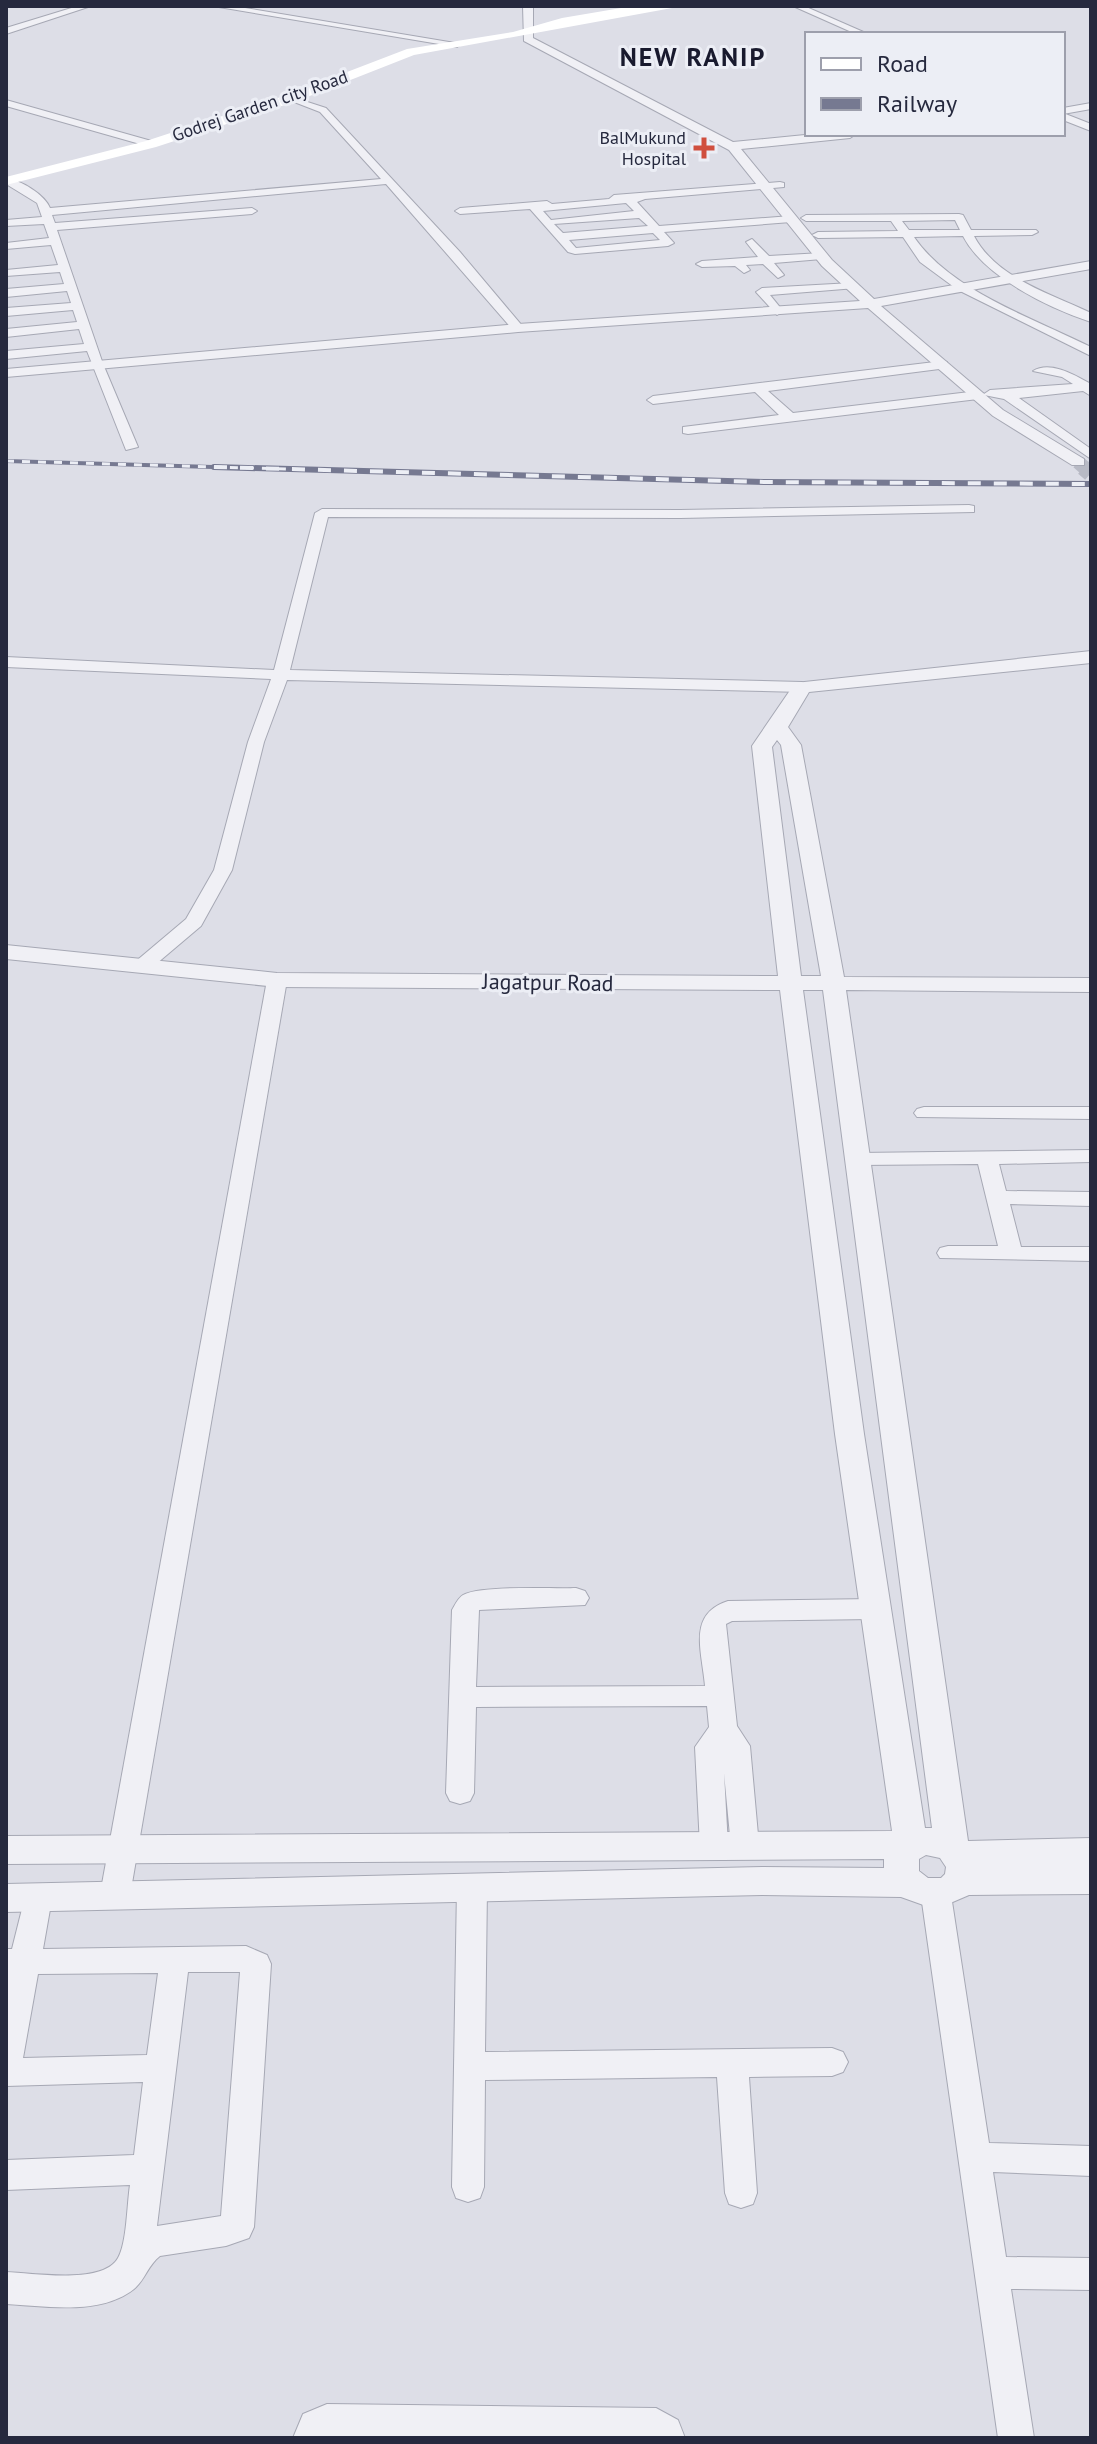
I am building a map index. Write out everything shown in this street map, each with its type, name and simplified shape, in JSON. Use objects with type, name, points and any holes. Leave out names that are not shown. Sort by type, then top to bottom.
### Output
[{"type":"main road","points":[[525,34],[653,6]]},
{"type":"main road","points":[[525,34],[677,6]]},
{"type":"main road","name":"Godrej Garden city Road","points":[[8,181],[151,144],[292,98],[411,52],[525,34]]},
{"type":"street","points":[[6,31],[87,6]]},
{"type":"street","points":[[217,6],[457,44]]},
{"type":"street","points":[[528,6],[525,34],[739,145],[771,187],[834,255],[889,303],[984,395]]},
{"type":"street","points":[[801,8],[828,6]]},
{"type":"street","points":[[801,8],[859,32]]},
{"type":"street","points":[[292,98],[323,110],[456,254],[518,328]]},
{"type":"street","points":[[6,103],[151,144]]},
{"type":"street","points":[[1065,113],[1091,106]]},
{"type":"street","points":[[1065,115],[1091,128]]},
{"type":"street","points":[[739,145],[830,136]]},
{"type":"street","points":[[8,181],[37,198],[51,227],[97,364],[131,447]]},
{"type":"street","points":[[6,237],[51,227],[389,181]]},
{"type":"street","points":[[629,200],[668,243],[572,250],[535,208],[771,187]]},
{"type":"street","points":[[460,211],[771,187]]},
{"type":"street","points":[[739,192],[749,201]]},
{"type":"street","points":[[684,195],[694,205]]},
{"type":"street","points":[[37,198],[52,197]]},
{"type":"street","points":[[6,223],[51,227],[252,211]]},
{"type":"street","points":[[759,211],[769,220]]},
{"type":"street","points":[[547,222],[643,214]]},
{"type":"street","points":[[704,215],[714,225]]},
{"type":"street","points":[[560,237],[798,218],[959,217],[976,250],[1011,280],[1091,318]]},
{"type":"street","points":[[798,218],[822,256],[943,365],[1013,412],[1014,420],[1084,459]]},
{"type":"street","points":[[895,218],[924,260],[962,288],[1091,352]]},
{"type":"street","points":[[6,246],[51,227]]},
{"type":"street","points":[[818,235],[1032,232]]},
{"type":"street","points":[[752,242],[778,275]]},
{"type":"street","points":[[749,276],[766,260],[822,256]]},
{"type":"street","points":[[6,263],[63,263]]},
{"type":"street","points":[[6,273],[63,263]]},
{"type":"street","points":[[702,264],[749,276],[852,286]]},
{"type":"street","points":[[6,373],[518,328],[889,303],[1091,265]]},
{"type":"street","points":[[749,276],[777,311]]},
{"type":"street","points":[[6,293],[71,287]]},
{"type":"street","points":[[6,312],[78,306]]},
{"type":"street","points":[[6,333],[84,325]]},
{"type":"street","points":[[6,355],[92,347]]},
{"type":"street","points":[[653,400],[943,365]]},
{"type":"street","points":[[1039,371],[1065,374],[1088,390]]},
{"type":"street","points":[[758,388],[790,418]]},
{"type":"street","points":[[688,430],[984,395],[1088,390]]},
{"type":"street","points":[[1007,395],[1084,459]]},
{"type":"street","points":[[142,966],[194,922],[223,870],[256,742],[281,675],[322,513],[680,514],[969,509]]},
{"type":"street","points":[[6,662],[281,675],[802,687],[1091,657]]},
{"type":"street","points":[[802,687],[778,727],[762,746],[790,985],[874,1609],[911,1845]]},
{"type":"street","points":[[778,727],[791,745],[834,985],[913,1546],[943,1873],[974,2157],[1016,2438]]},
{"type":"street","points":[[770,820],[804,821]]},
{"type":"street","name":"Jagatpur Road","points":[[6,952],[277,980],[1091,985]]},
{"type":"street","points":[[115,1895],[277,980]]},
{"type":"street","points":[[924,1113],[1091,1113]]},
{"type":"street","points":[[858,1159],[1091,1156]]},
{"type":"street","points":[[987,1157],[1011,1253]]},
{"type":"street","points":[[997,1197],[1091,1199]]},
{"type":"street","points":[[948,1253],[1091,1254]]},
{"type":"street","points":[[460,1793],[465,1610],[470,1603],[478,1600],[576,1598]]},
{"type":"street","points":[[730,1846],[736,1746],[723,1729],[713,1623],[728,1611],[874,1609]]},
{"type":"street","points":[[462,1697],[719,1696]]},
{"type":"street","points":[[6,1850],[911,1845]]},
{"type":"street","points":[[911,1845],[904,1851],[899,1867],[943,1873],[1091,1880]]},
{"type":"street","points":[[6,2064],[22,1898],[762,1881],[943,1873],[1091,1852]]},
{"type":"street","points":[[468,2187],[472,1887]]},
{"type":"street","points":[[6,2288],[90,2290],[124,2278],[137,2256],[151,2243],[217,2234],[237,2227],[256,1964],[246,1959],[174,1963],[15,1962]]},
{"type":"street","points":[[137,2256],[174,1963]]},
{"type":"street","points":[[470,2066],[832,2062]]},
{"type":"street","points":[[732,2063],[741,2193]]},
{"type":"street","points":[[6,2072],[161,2068]]},
{"type":"street","points":[[974,2157],[1091,2161]]},
{"type":"street","points":[[6,2175],[148,2169]]},
{"type":"street","points":[[990,2273],[1091,2274]]},
{"type":"street","points":[[311,2438],[316,2426],[327,2421],[541,2432],[656,2425],[667,2438]]},
{"type":"tunnel","points":[[1078,462],[1086,469]]},
{"type":"tunnel","points":[[1084,467],[1091,473]]},
{"type":"railway","points":[[6,461],[256,468]]},
{"type":"railway","points":[[214,467],[256,468]]},
{"type":"railway","points":[[256,468],[765,482],[1091,484]]},
{"type":"railway","points":[[256,468],[286,469]]},
{"type":"place","name":"BalMukund Hospital","points":[[704,148]]},
{"type":"district","name":"NEW RANIP","points":[[693,57]]}]
